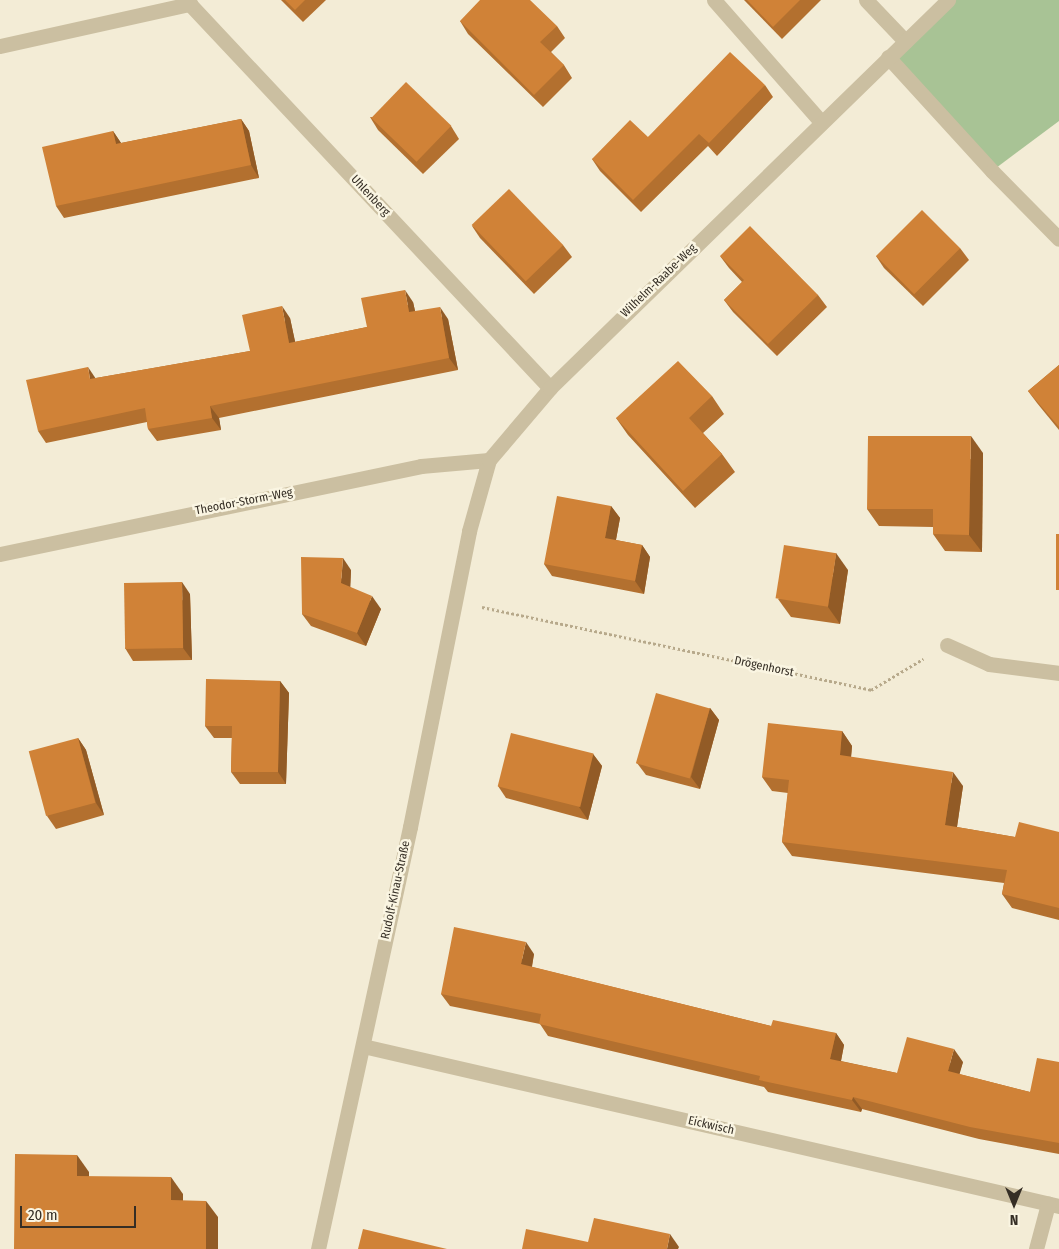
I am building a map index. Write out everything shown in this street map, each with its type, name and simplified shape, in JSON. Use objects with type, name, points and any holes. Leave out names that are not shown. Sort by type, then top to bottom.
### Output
[{"type":"street","points":[[714,0],[821,122]]},
{"type":"street","points":[[866,0],[905,41]]},
{"type":"street","name":"Wilhelm-Raabe-Weg","points":[[469,531],[489,460],[550,388],[948,0]]},
{"type":"street","name":"Uhlenberg","points":[[0,46],[188,2],[550,388]]},
{"type":"street","points":[[888,57],[992,171],[1059,239]]},
{"type":"street","name":"Theodor-Storm-Weg","points":[[0,554],[421,466],[489,460]]},
{"type":"street","name":"Rudolf-Kinau-Straße","points":[[318,1249],[457,602],[469,531]]},
{"type":"street","points":[[947,645],[988,664],[1059,673]]},
{"type":"street","name":"Eickwisch","points":[[363,1046],[1054,1205]]},
{"type":"street","points":[[1036,1249],[1054,1205]]},
{"type":"path","name":"Drögenhorst","points":[[457,602],[871,690],[947,645]]},
{"type":"green space","points":[[948,0],[1059,0],[1059,121],[992,171],[888,57]]},
{"type":"building","points":[[285,0],[305,0],[295,10]]},
{"type":"building","points":[[480,0],[530,0],[557,26],[540,42],[564,65],[534,95],[460,21]]},
{"type":"building","points":[[747,0],[800,0],[773,27]]},
{"type":"building","points":[[730,52],[765,85],[709,143],[699,134],[633,200],[592,159],[630,120],[648,137]]},
{"type":"building","points":[[406,82],[451,126],[417,162],[371,118]]},
{"type":"building","points":[[241,119],[251,165],[56,206],[42,147],[113,131],[116,144]]},
{"type":"building","points":[[509,189],[563,245],[526,281],[472,225]]},
{"type":"building","points":[[922,210],[960,248],[914,294],[876,256]]},
{"type":"building","points":[[750,226],[818,295],[768,344],[724,300],[744,280],[720,256]]},
{"type":"building","points":[[405,290],[409,312],[440,307],[449,358],[210,406],[212,418],[148,429],[145,408],[38,431],[26,380],[88,367],[90,379],[250,351],[242,315],[282,306],[289,343],[367,327],[361,298]]},
{"type":"building","points":[[678,361],[712,396],[689,418],[722,454],[683,491],[616,418]]},
{"type":"building","points":[[1059,365],[1059,427],[1028,391]]},
{"type":"building","points":[[868,436],[971,436],[969,535],[933,534],[933,509],[867,509]]},
{"type":"building","points":[[557,496],[611,506],[605,538],[642,545],[635,581],[544,564]]},
{"type":"building","points":[[1056,534],[1059,534],[1059,590],[1056,590]]},
{"type":"building","points":[[784,545],[836,553],[828,607],[776,598]]},
{"type":"building","points":[[301,557],[343,558],[341,583],[372,596],[357,633],[302,614]]},
{"type":"building","points":[[182,582],[183,648],[125,649],[124,583]]},
{"type":"building","points":[[206,679],[280,681],[278,772],[231,772],[232,726],[205,726]]},
{"type":"building","points":[[656,693],[710,708],[690,779],[636,763]]},
{"type":"building","points":[[768,723],[842,731],[840,755],[953,772],[945,825],[1015,837],[1019,822],[1059,832],[1059,908],[1002,894],[1007,870],[782,842],[789,780],[762,777]]},
{"type":"building","points":[[511,733],[593,754],[580,807],[498,786]]},
{"type":"building","points":[[78,738],[95,803],[46,816],[29,751]]},
{"type":"building","points":[[454,927],[526,942],[521,964],[771,1026],[773,1020],[836,1033],[830,1059],[897,1073],[907,1037],[954,1049],[948,1071],[1030,1092],[1037,1058],[1059,1062],[1059,1143],[970,1127],[853,1097],[852,1100],[759,1080],[760,1076],[539,1024],[541,1014],[441,994]]},
{"type":"building","points":[[15,1154],[77,1155],[77,1176],[171,1177],[171,1200],[206,1201],[206,1249],[14,1249]]},
{"type":"building","points":[[594,1218],[670,1234],[667,1249],[522,1249],[526,1229],[588,1242]]},
{"type":"building","points":[[363,1229],[447,1249],[358,1249]]}]
